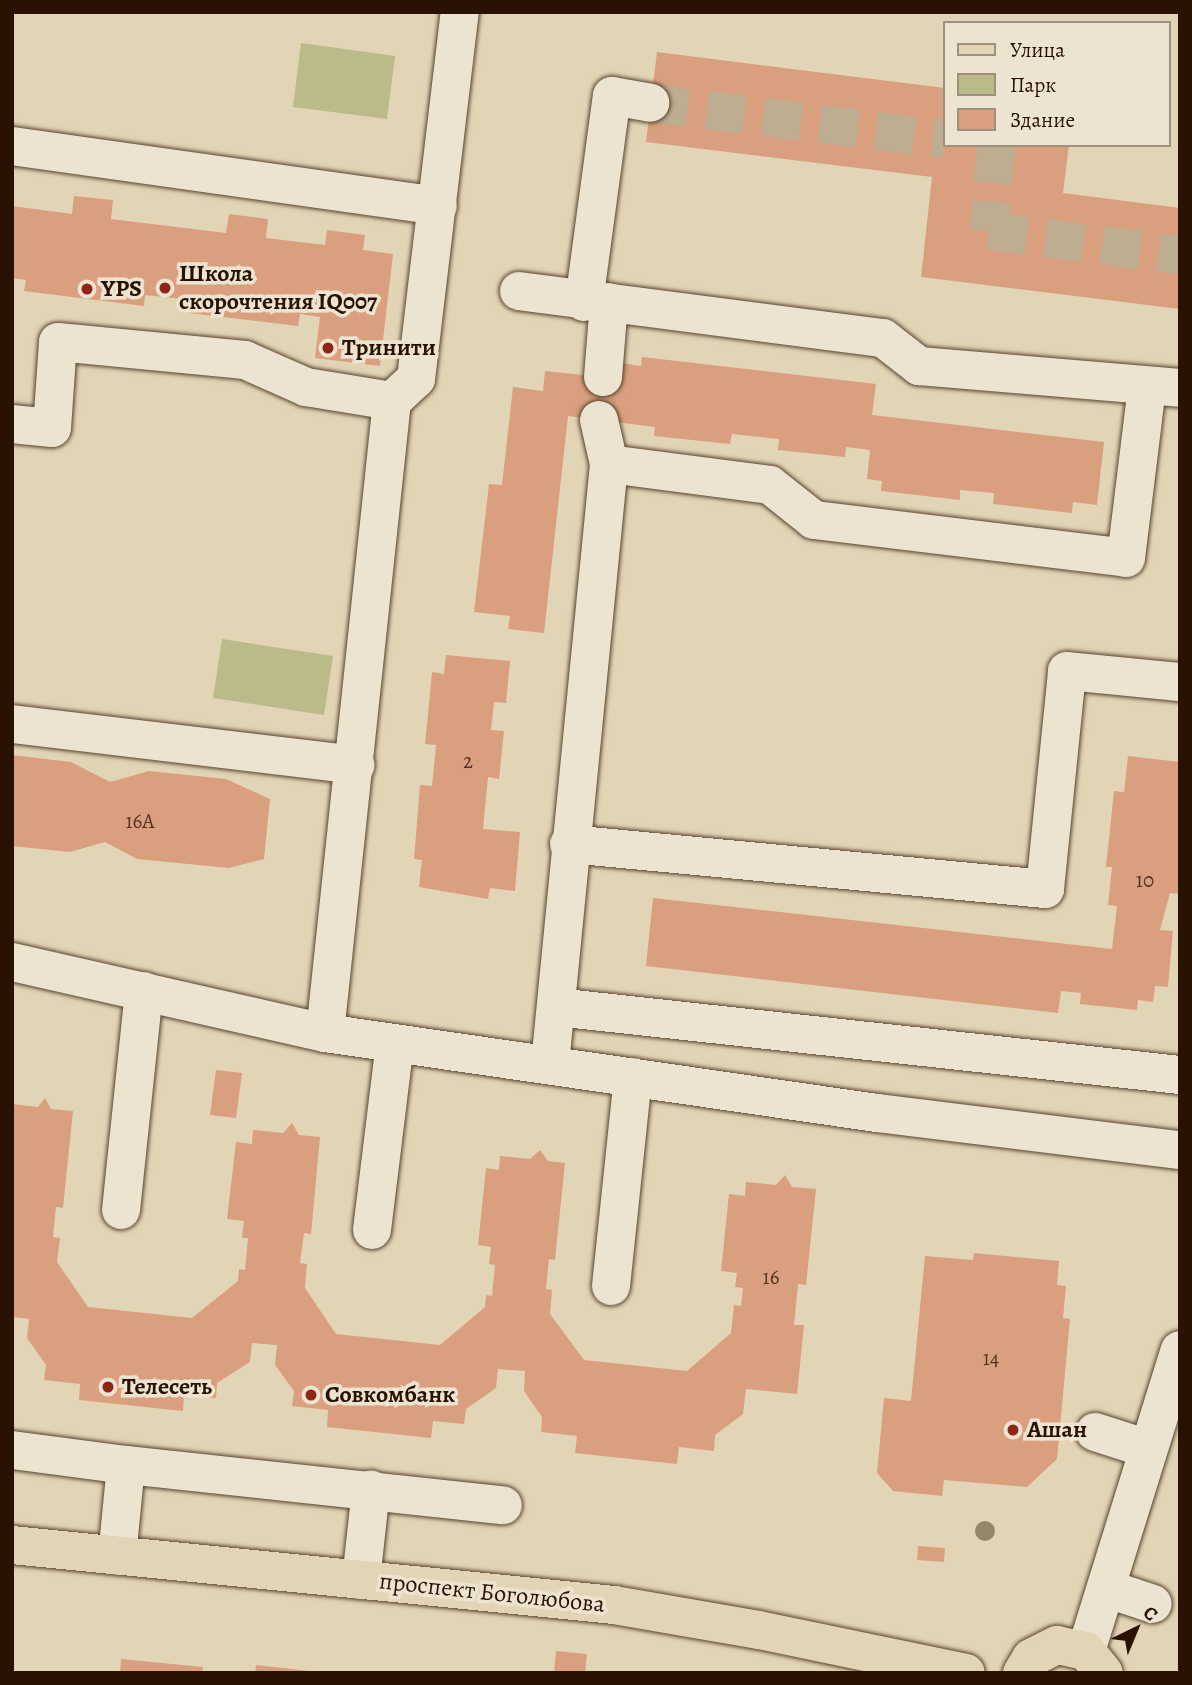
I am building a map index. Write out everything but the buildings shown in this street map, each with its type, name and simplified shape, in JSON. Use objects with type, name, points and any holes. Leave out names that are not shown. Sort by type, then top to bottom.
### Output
[{"type":"main road","name":"проспект Боголюбова","points":[[12,1545],[614,1605],[760,1630],[966,1673]]},
{"type":"main road","points":[[1022,1673],[1044,1649],[1072,1646],[1095,1662]]},
{"type":"street","points":[[325,1033],[356,765],[392,401],[416,379],[460,12]]},
{"type":"street","points":[[603,377],[597,302],[612,96],[650,103]]},
{"type":"street","points":[[12,146],[438,206]]},
{"type":"street","points":[[519,291],[883,338],[919,366],[1163,387],[1126,558],[814,520],[770,485],[609,464]]},
{"type":"street","points":[[12,424],[52,428],[58,342],[245,360],[306,387],[392,401]]},
{"type":"street","points":[[551,1064],[569,844],[609,464],[599,420]]},
{"type":"street","points":[[569,844],[1045,889],[1067,671],[1180,682]]},
{"type":"street","points":[[12,724],[356,765]]},
{"type":"street","points":[[12,962],[325,1033],[1180,1150]]},
{"type":"street","points":[[121,1210],[144,991]]},
{"type":"street","points":[[556,1007],[1180,1074]]},
{"type":"street","points":[[372,1230],[395,1043]]},
{"type":"street","points":[[611,1286],[633,1077]]},
{"type":"street","points":[[1095,1662],[1108,1589],[1145,1448],[1180,1350]]},
{"type":"street","points":[[1095,1432],[1145,1448]]},
{"type":"street","points":[[12,1450],[126,1465],[503,1505]]},
{"type":"street","points":[[117,1556],[126,1465]]},
{"type":"street","points":[[362,1580],[371,1490]]},
{"type":"street","points":[[1108,1589],[1153,1604]]},
{"type":"green space","points":[[301,43],[395,56],[387,119],[293,107]]},
{"type":"green space","points":[[222,639],[333,656],[324,715],[213,698]]},
{"type":"tunnel","points":[[650,103],[944,139]]},
{"type":"tunnel","points":[[996,147],[989,231],[1180,255]]},
{"type":"place","name":"Школа скорочтения IQ007","points":[[165,288]]},
{"type":"place","name":"YPS","points":[[87,289]]},
{"type":"place","name":"Тринити","points":[[328,348]]},
{"type":"place","name":"Телесеть","points":[[108,1387]]},
{"type":"place","name":"Совкомбанк","points":[[311,1395]]},
{"type":"place","name":"Ашан","points":[[1013,1430]]}]
